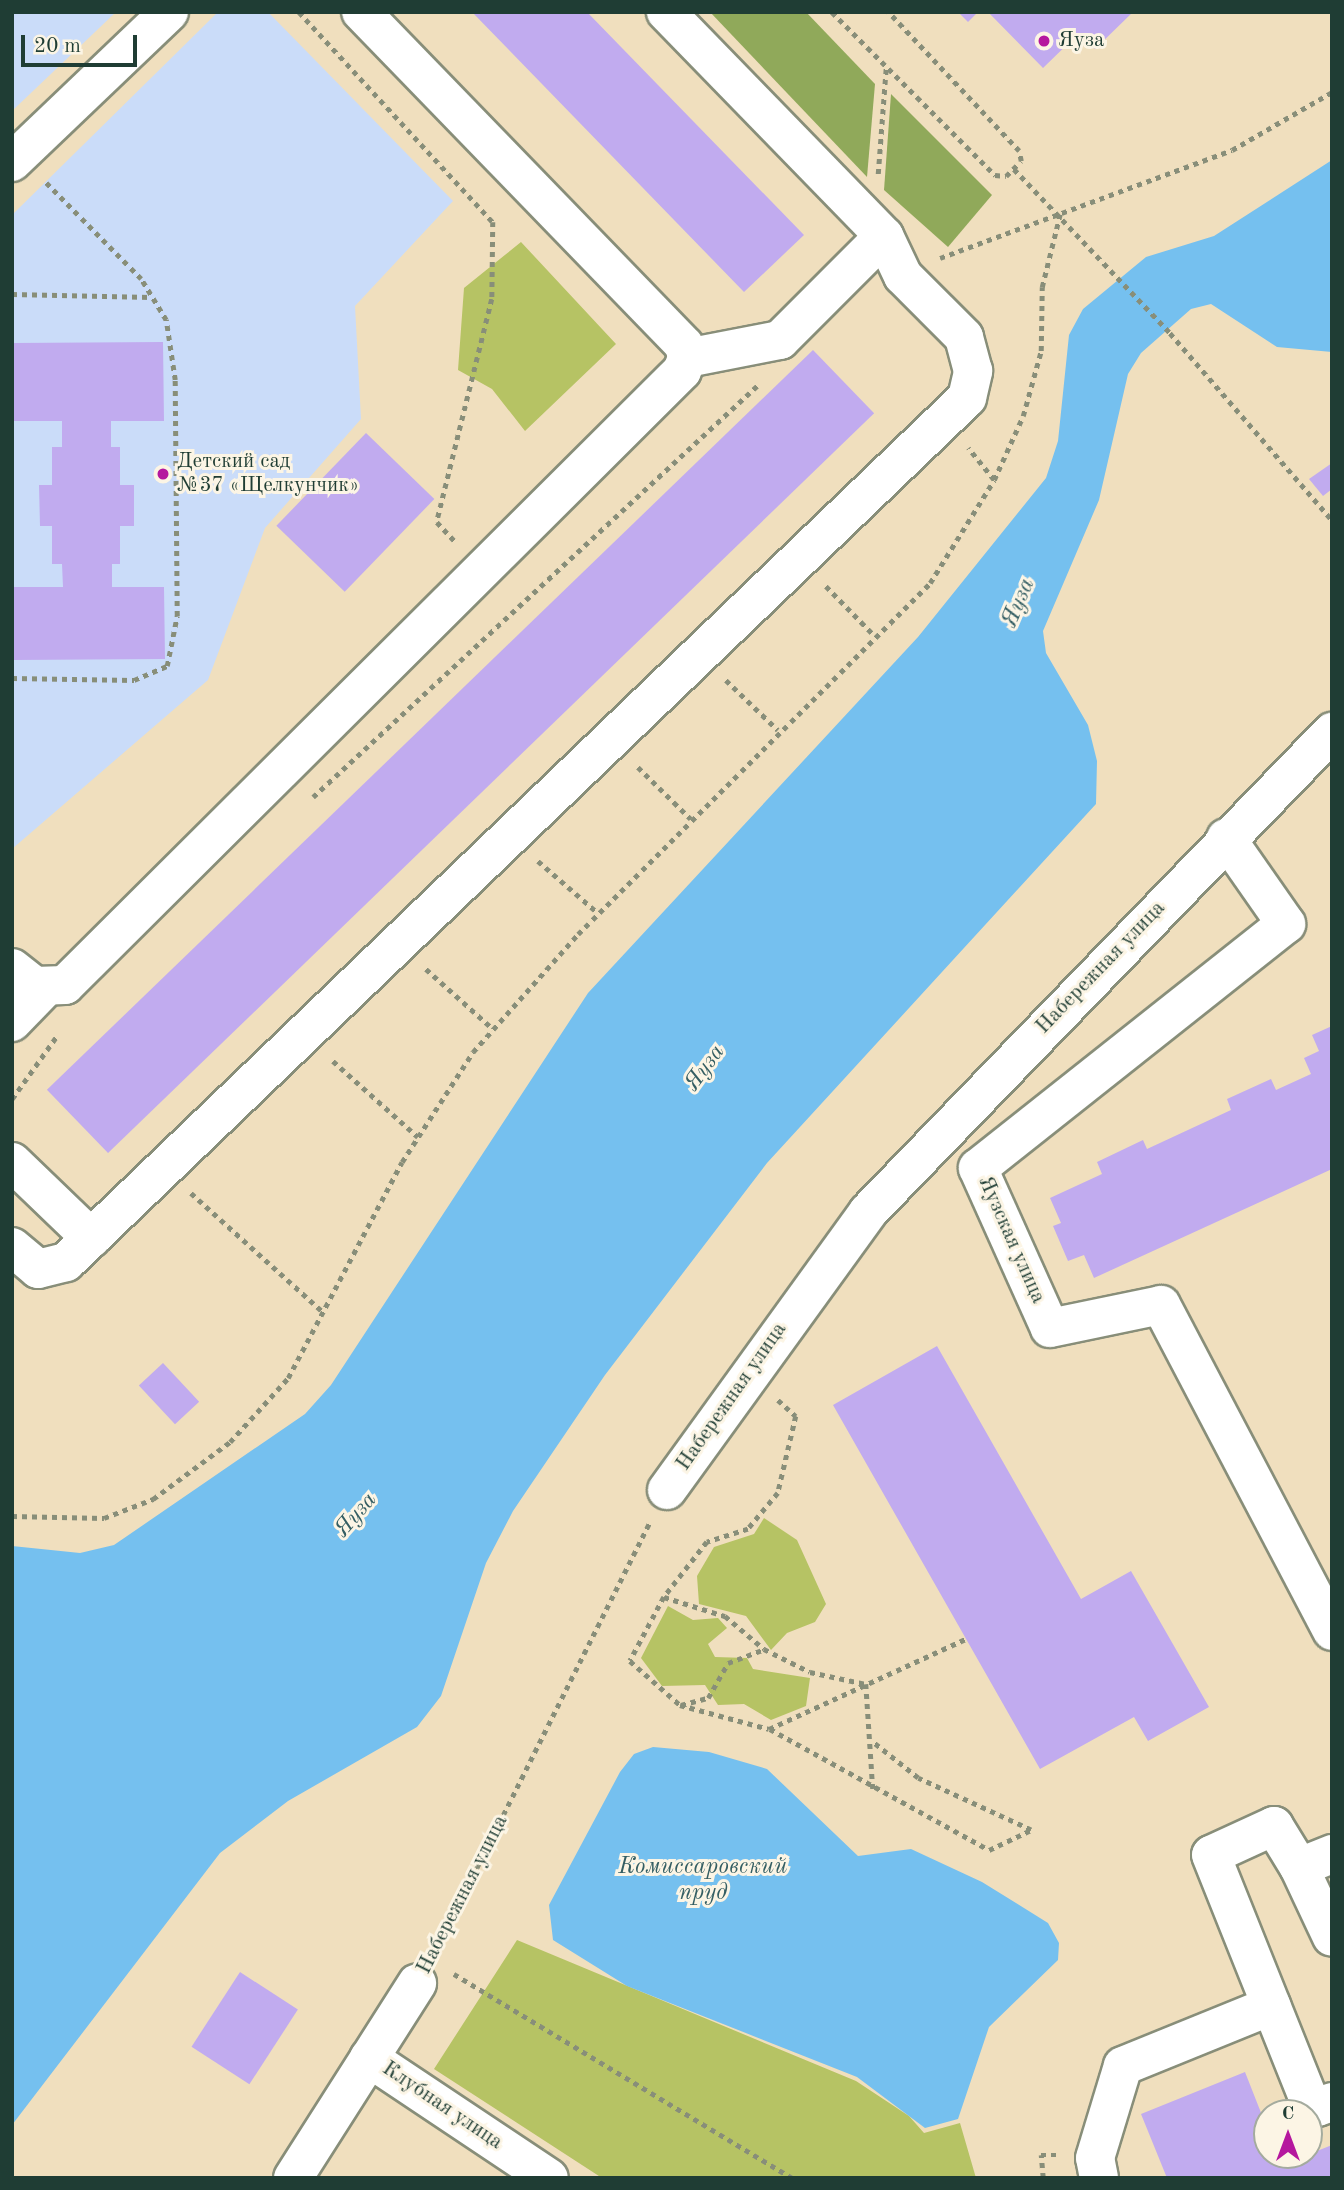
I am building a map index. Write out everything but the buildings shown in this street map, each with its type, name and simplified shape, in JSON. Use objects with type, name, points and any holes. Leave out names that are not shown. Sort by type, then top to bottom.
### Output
[{"type":"street","points":[[22,163],[169,12]]},
{"type":"street","points":[[12,1022],[44,989],[65,985],[682,370],[687,358],[684,345],[361,12]]},
{"type":"street","points":[[12,1247],[32,1266],[47,1269],[66,1262],[948,423],[971,385],[970,352],[903,276],[879,231],[666,12]]},
{"type":"street","points":[[687,358],[780,340],[879,231]]},
{"type":"street","name":"Набережная улица","points":[[667,1490],[747,1372],[868,1212],[1226,838],[1332,732]]},
{"type":"street","name":"Яузская улица","points":[[1226,838],[1286,924],[978,1168],[1050,1328],[1161,1305],[1332,1631]]},
{"type":"street","points":[[12,968],[44,989]]},
{"type":"street","points":[[12,1162],[91,1238]]},
{"type":"street","points":[[1332,1937],[1315,1860],[1274,1826],[1211,1855],[1311,2103],[1332,2102]]},
{"type":"street","name":"Набережная улица","points":[[293,2178],[424,1972]]},
{"type":"street","points":[[1100,2178],[1096,2158],[1123,2066],[1271,2006]]},
{"type":"street","name":"Клубная улица","points":[[369,2058],[550,2178]]},
{"type":"path","points":[[299,12],[493,222],[492,299],[437,522],[482,569]]},
{"type":"path","points":[[832,12],[995,175],[1014,169]]},
{"type":"path","points":[[888,12],[1019,151],[1014,169]]},
{"type":"path","points":[[879,231],[886,66]]},
{"type":"path","points":[[903,276],[1060,213],[1232,150],[1332,92]]},
{"type":"path","points":[[12,678],[134,680],[167,666],[177,616],[175,380],[166,320],[152,297],[22,163]]},
{"type":"path","points":[[1014,169],[1060,213],[1170,333],[1332,520]]},
{"type":"path","points":[[12,1516],[104,1518],[153,1499],[230,1442],[289,1378],[418,1137],[493,1029],[598,913],[778,730],[930,583],[994,480],[1023,416],[1041,351],[1042,287],[1060,213]]},
{"type":"path","points":[[12,294],[152,297]]},
{"type":"path","points":[[302,808],[771,373]]},
{"type":"path","points":[[948,423],[994,480]]},
{"type":"path","points":[[802,561],[874,635]]},
{"type":"path","points":[[702,657],[778,730]]},
{"type":"path","points":[[612,742],[691,819]]},
{"type":"path","points":[[512,838],[598,913]]},
{"type":"path","points":[[399,945],[493,1029]]},
{"type":"path","points":[[12,1099],[68,1025]]},
{"type":"path","points":[[304,1035],[418,1137]]},
{"type":"path","points":[[164,1169],[323,1312]]},
{"type":"path","points":[[747,1372],[796,1416],[778,1493],[748,1529],[707,1542],[664,1597],[630,1661],[680,1705],[769,1729],[873,1790],[989,1850],[1031,1830],[918,1778],[874,1744]]},
{"type":"path","name":"Набережная улица","points":[[424,1972],[667,1490]]},
{"type":"path","points":[[664,1597],[725,1616],[764,1649],[810,1672],[866,1685]]},
{"type":"path","points":[[769,1729],[966,1639]]},
{"type":"path","points":[[680,1705],[708,1698],[728,1663],[764,1649]]},
{"type":"path","points":[[866,1685],[874,1744],[873,1790]]},
{"type":"path","points":[[424,1972],[792,2178]]},
{"type":"shaded area","points":[[12,12],[116,12],[12,111]]},
{"type":"shaded area","name":"Детский сад №37 «Щелкунчик»","points":[[218,12],[268,12],[453,201],[355,306],[361,419],[265,528],[208,680],[12,849],[12,215]]},
{"type":"green space","points":[[710,12],[806,12],[875,84],[867,177]]},
{"type":"green space","points":[[891,94],[992,195],[948,247],[884,190]]},
{"type":"green space","points":[[521,242],[616,344],[525,431],[492,389],[458,370],[464,288]]},
{"type":"green space","points":[[764,1518],[797,1540],[826,1604],[815,1622],[787,1633],[771,1650],[746,1616],[699,1604],[697,1576],[714,1547],[754,1534]]},
{"type":"green space","points":[[668,1606],[693,1620],[718,1618],[727,1628],[708,1644],[715,1657],[747,1658],[753,1669],[810,1678],[806,1706],[771,1720],[744,1704],[718,1705],[705,1685],[662,1686],[641,1658]]},
{"type":"green space","points":[[517,1940],[856,2081],[909,2116],[924,2133],[960,2123],[976,2178],[602,2178],[434,2069]]},
{"type":"water","points":[[1332,160],[1332,352],[1277,347],[1211,304],[1191,309],[1141,353],[1128,374],[1099,500],[1043,631],[1046,653],[1088,725],[1097,761],[1096,804],[767,1163],[605,1375],[513,1511],[486,1563],[441,1696],[417,1727],[288,1801],[220,1853],[12,2125],[12,1546],[80,1553],[114,1545],[305,1414],[331,1385],[588,993],[918,637],[1046,478],[1058,441],[1069,335],[1083,309],[1146,257],[1214,236]]},
{"type":"water","name":"Комиссаровский пруд","points":[[653,1747],[709,1752],[767,1769],[858,1856],[911,1849],[982,1882],[1048,1923],[1059,1943],[1058,1960],[989,2027],[958,2119],[925,2128],[857,2077],[627,1986],[553,1940],[549,1905],[620,1772],[634,1754]]},
{"type":"place","name":"Яуза","points":[[1044,41]]},
{"type":"place","name":"Детский сад №37 «Щелкунчик»","points":[[163,474]]}]
